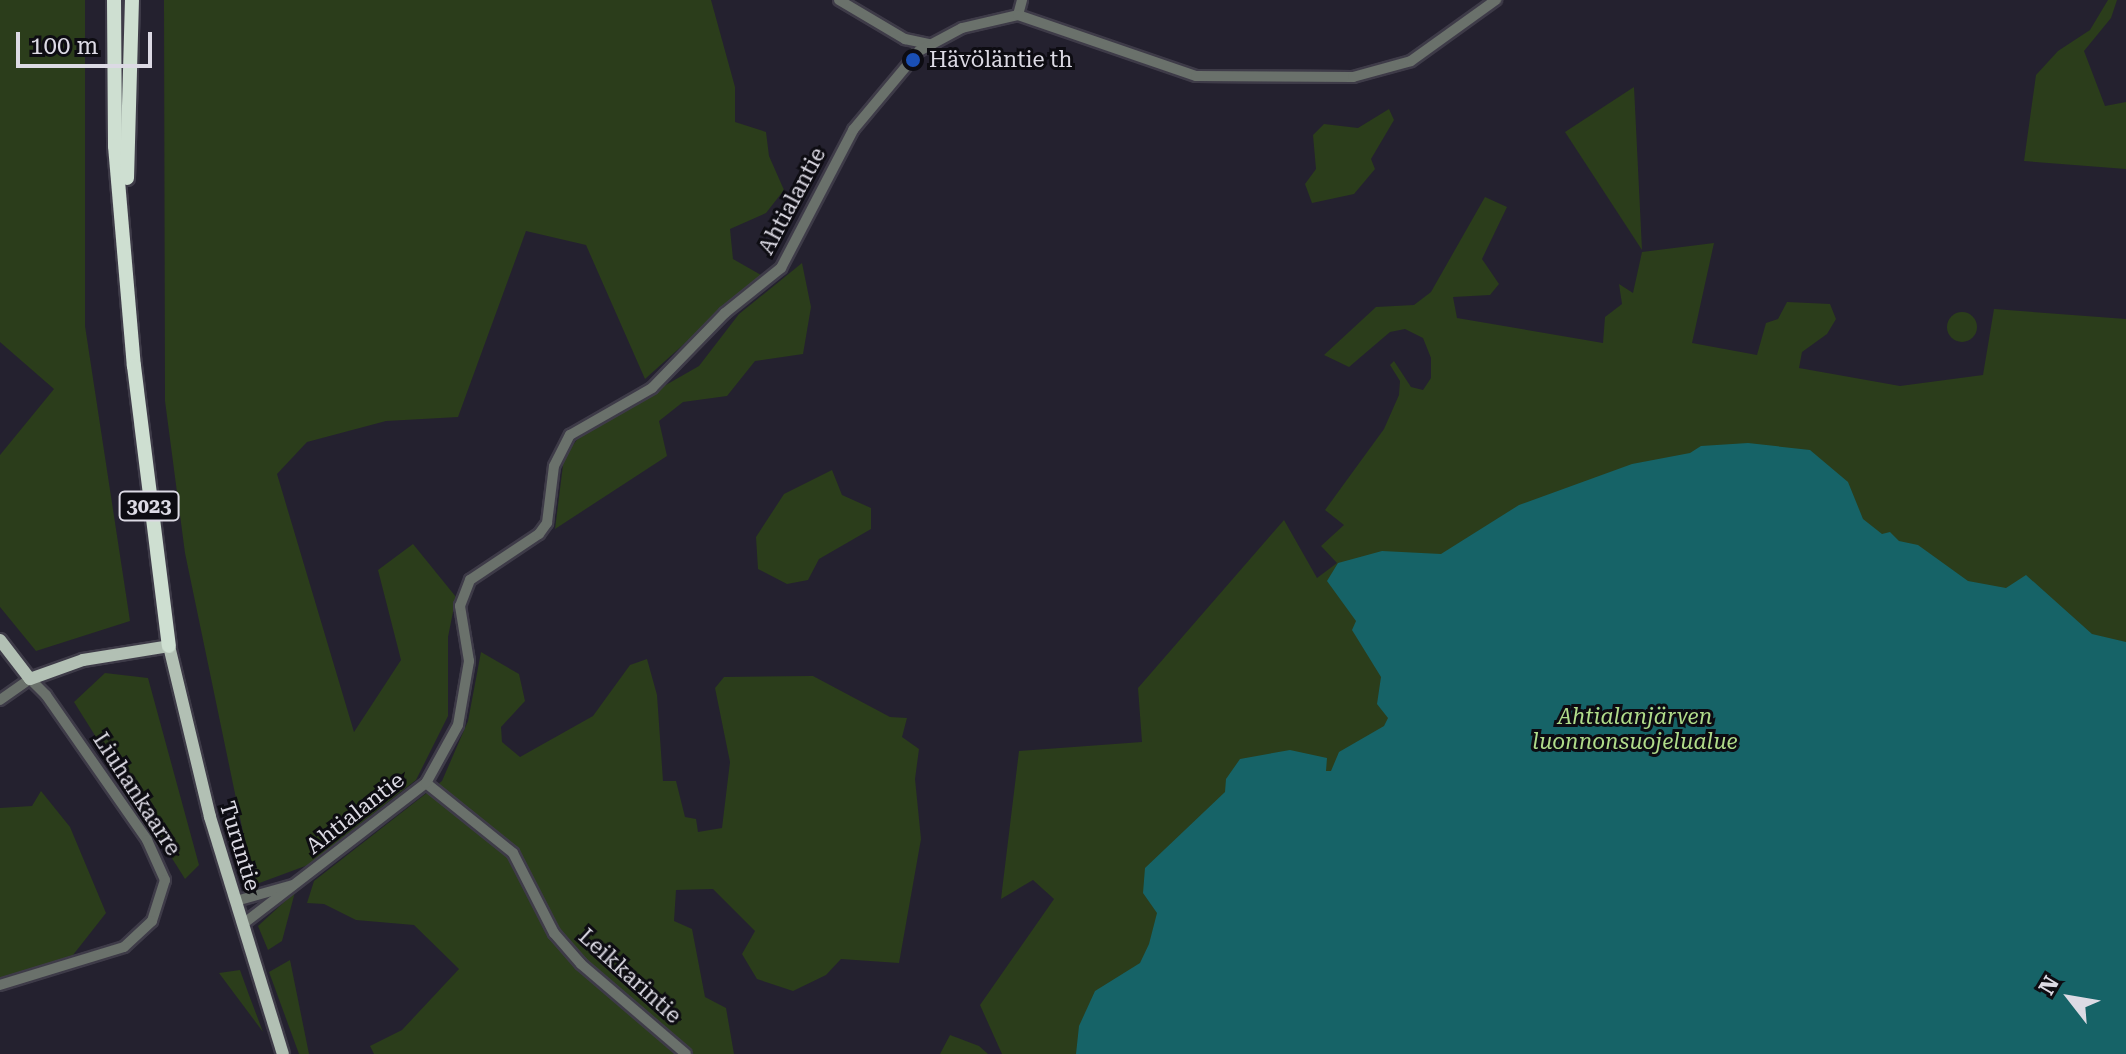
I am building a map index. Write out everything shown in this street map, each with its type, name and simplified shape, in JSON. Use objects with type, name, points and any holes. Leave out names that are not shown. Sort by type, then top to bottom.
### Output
[{"type":"highway","name":"3023","points":[[114,0],[115,146],[127,246],[140,435],[169,646]]},
{"type":"highway","name":"3023","points":[[127,246],[132,0]]},
{"type":"main road","points":[[0,640],[30,679],[83,660],[169,646]]},
{"type":"main road","name":"Turuntie","points":[[169,646],[190,743],[283,1054]]},
{"type":"street","points":[[839,0],[905,39],[929,44]]},
{"type":"street","points":[[1022,0],[1018,15],[1196,76],[1353,77],[1411,61],[1496,0]]},
{"type":"street","name":"Ahtialantie","points":[[243,924],[426,783],[458,725],[469,661],[460,606],[470,580],[539,534],[547,523],[554,466],[570,435],[652,388],[725,313],[781,268],[853,130],[908,59],[929,44],[962,28],[1018,15]]},
{"type":"street","points":[[905,39],[908,59]]},
{"type":"street","points":[[0,700],[30,679]]},
{"type":"street","name":"Liuhankaarre","points":[[0,985],[41,968],[124,947],[152,921],[165,880],[163,867],[108,781],[30,679]]},
{"type":"street","name":"Leikkarintie","points":[[426,783],[513,853],[554,933],[581,964],[686,1054]]},
{"type":"street","name":"Ahtialantie","points":[[236,901],[295,885]]},
{"type":"green space","points":[[0,0],[85,0],[85,326],[130,621],[36,651],[0,607],[0,455],[54,389],[0,342]]},
{"type":"green space","points":[[164,0],[711,0],[735,87],[735,122],[766,132],[769,156],[784,190],[766,213],[730,229],[733,259],[761,275],[645,379],[586,245],[526,231],[458,417],[386,421],[307,442],[277,474],[354,732],[401,660],[378,570],[413,544],[456,597],[448,637],[448,716],[416,780],[308,865],[254,885],[185,553],[165,401]]},
{"type":"green space","points":[[2108,0],[2117,0],[2111,18],[2084,51],[2105,106],[2126,102],[2126,169],[2024,161],[2036,75],[2058,51],[2090,30]]},
{"type":"green space","points":[[1634,87],[1642,250],[1565,132]]},
{"type":"green space","points":[[1389,109],[1394,120],[1371,159],[1375,169],[1354,194],[1312,203],[1305,184],[1316,169],[1313,135],[1324,124],[1358,128]]},
{"type":"green space","name":"Ahtialanjärven luonnonsuojelualue","points":[[1485,197],[1507,207],[1482,259],[1499,284],[1490,295],[1453,297],[1457,318],[1603,343],[1605,317],[1622,304],[1619,284],[1633,293],[1642,252],[1714,243],[1692,343],[1757,355],[1766,323],[1778,319],[1787,302],[1830,304],[1836,319],[1827,334],[1802,352],[1799,368],[1900,386],[1983,375],[1994,309],[2126,319],[2126,1054],[1002,1054],[980,1005],[1054,899],[1033,880],[1001,899],[1019,751],[1142,742],[1138,688],[1284,520],[1317,578],[1337,563],[1321,546],[1344,525],[1325,510],[1384,429],[1399,395],[1400,381],[1390,365],[1394,361],[1411,387],[1423,390],[1431,378],[1431,358],[1423,338],[1405,329],[1390,332],[1349,367],[1324,355],[1376,307],[1414,305],[1431,292]]},
{"type":"green space","points":[[802,263],[811,307],[803,354],[755,361],[727,396],[683,402],[659,421],[667,456],[555,529],[564,457],[582,433],[699,366],[739,314]]},
{"type":"green space","points":[[1962,312],[1973,316],[1977,327],[1973,338],[1962,342],[1951,338],[1947,327],[1951,316]]},
{"type":"green space","points":[[832,470],[842,495],[871,508],[871,529],[819,559],[808,580],[787,584],[758,569],[756,537],[784,494]]},
{"type":"green space","points":[[481,652],[519,674],[525,701],[501,727],[502,742],[520,757],[593,716],[630,665],[647,659],[657,695],[663,781],[676,781],[685,817],[696,819],[698,832],[722,828],[730,762],[715,688],[724,677],[813,676],[890,717],[907,718],[902,737],[919,749],[915,779],[921,839],[899,963],[841,959],[826,975],[793,991],[757,979],[742,954],[755,931],[713,889],[676,890],[674,921],[692,929],[705,997],[726,1008],[734,1054],[374,1054],[370,1046],[402,1030],[459,969],[414,925],[356,920],[324,904],[307,903],[314,881],[442,781],[468,721]]},
{"type":"green space","points":[[105,673],[148,678],[199,865],[185,879],[74,702]]},
{"type":"green space","points":[[41,791],[70,827],[106,913],[73,955],[0,981],[0,808],[32,806]]},
{"type":"green space","points":[[295,892],[282,941],[268,950],[258,926]]},
{"type":"green space","points":[[290,960],[309,1054],[299,1054],[269,972]]},
{"type":"green space","points":[[240,970],[249,995],[263,1032],[219,973]]},
{"type":"green space","points":[[950,1035],[979,1046],[988,1054],[940,1054]]},
{"type":"shaded area","name":"Ahtialanjärven luonnonsuojelualue","points":[[1748,443],[1810,450],[1848,482],[1863,519],[1882,534],[1890,532],[1899,541],[1918,545],[1968,581],[2006,588],[2026,575],[2092,634],[2126,642],[2126,1054],[1076,1054],[1079,1026],[1095,991],[1140,963],[1149,944],[1157,913],[1143,893],[1145,868],[1225,792],[1226,779],[1240,759],[1290,750],[1327,758],[1326,771],[1331,771],[1339,752],[1384,726],[1388,718],[1377,704],[1381,677],[1352,630],[1356,621],[1327,581],[1338,563],[1382,551],[1441,554],[1519,505],[1632,464],[1690,453],[1701,446]]},
{"type":"place","name":"Hävöläntie th","points":[[913,60]]}]
